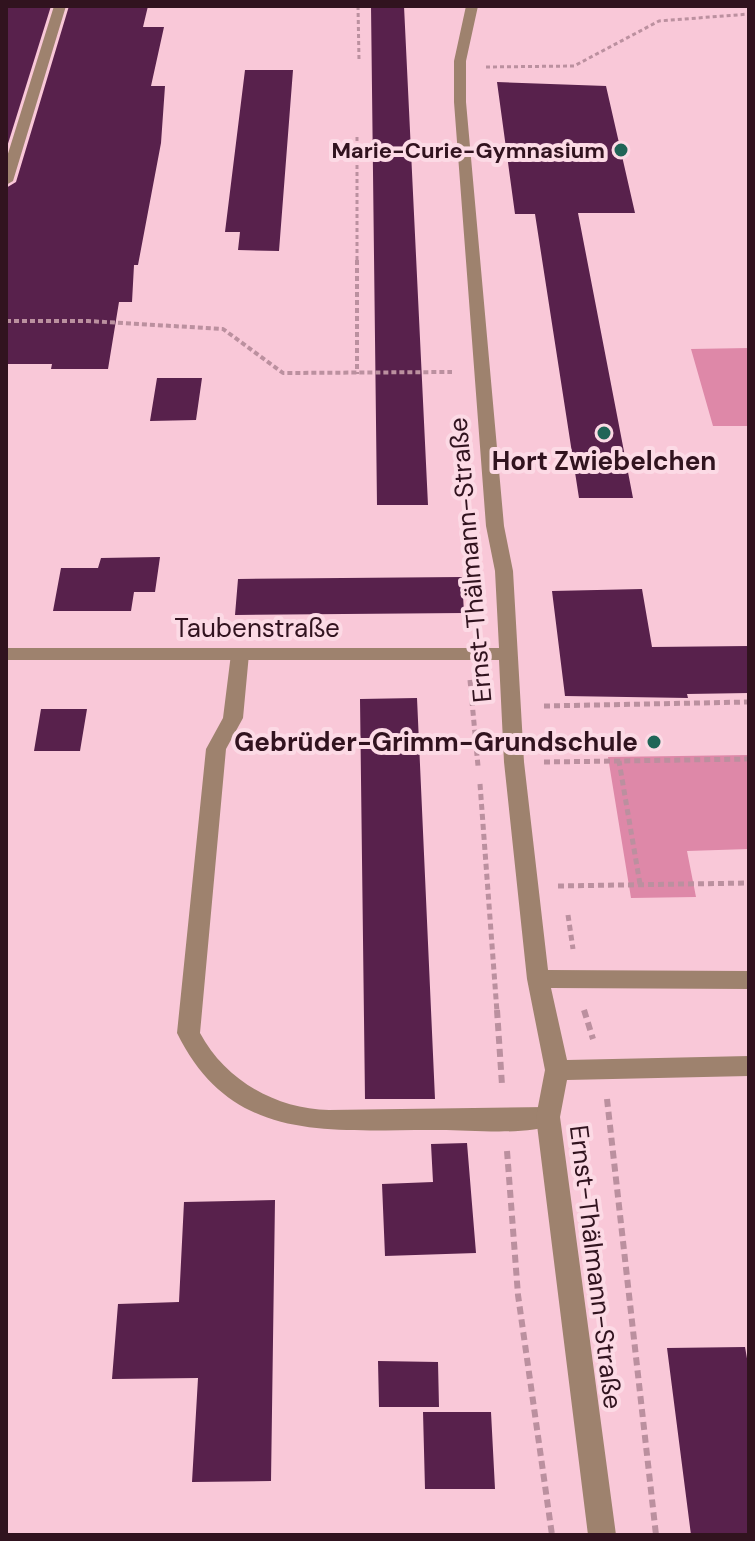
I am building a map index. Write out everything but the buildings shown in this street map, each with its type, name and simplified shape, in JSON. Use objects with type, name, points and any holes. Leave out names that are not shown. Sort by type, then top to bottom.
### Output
[{"type":"street","points":[[6,181],[60,6]]},
{"type":"street","name":"Ernst-Thälmann-Straße","points":[[472,6],[460,61],[461,139],[495,526],[504,571],[514,762],[538,979],[557,1070],[548,1117],[602,1535]]},
{"type":"street","name":"Taubenstraße","points":[[6,654],[508,654]]},
{"type":"street","points":[[240,654],[233,718],[216,749],[188,1033],[197,1054],[215,1075],[266,1105],[303,1118],[505,1120],[548,1117]]},
{"type":"street","points":[[538,979],[749,980]]},
{"type":"street","points":[[557,1070],[749,1066]]},
{"type":"path","points":[[358,6],[359,60]]},
{"type":"path","points":[[483,54],[481,67],[574,66],[659,21],[749,10]]},
{"type":"path","points":[[357,137],[357,374]]},
{"type":"path","points":[[6,321],[88,321],[223,329],[283,373],[453,372]]},
{"type":"path","points":[[542,691],[545,720]]},
{"type":"path","points":[[511,705],[749,702]]},
{"type":"path","points":[[548,748],[552,778]]},
{"type":"path","points":[[514,762],[749,759]]},
{"type":"path","points":[[619,761],[640,884]]},
{"type":"path","points":[[562,870],[566,899]]},
{"type":"path","points":[[527,885],[749,883]]},
{"type":"path","points":[[568,913],[578,981],[601,1068],[656,1535]]},
{"type":"shaded area","points":[[749,348],[749,426],[713,426],[691,349]]},
{"type":"shaded area","points":[[749,755],[749,849],[687,851],[696,897],[631,898],[608,757]]},
{"type":"place","name":"Marie-Curie-Gymnasium","points":[[621,150]]},
{"type":"place","name":"Hort Zwiebelchen","points":[[604,433]]},
{"type":"place","name":"Gebrüder-Grimm-Grundschule","points":[[654,742]]}]
